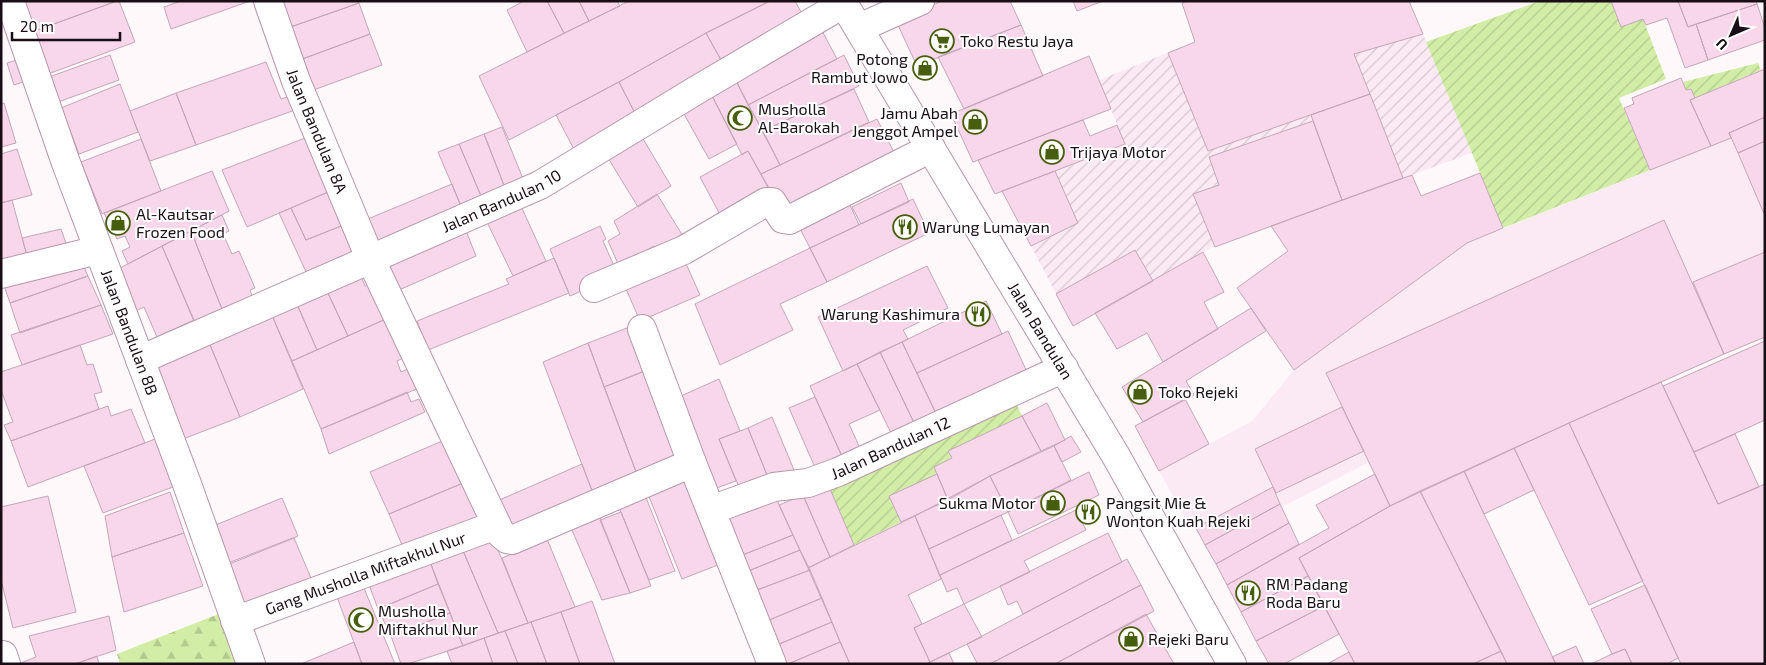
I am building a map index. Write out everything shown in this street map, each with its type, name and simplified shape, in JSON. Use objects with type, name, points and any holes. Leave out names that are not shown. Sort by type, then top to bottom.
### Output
[{"type":"street","name":"Jalan Bandulan 8B","points":[[10,1],[46,108],[251,664]]},
{"type":"street","name":"Jalan Bandulan 8A","points":[[268,1],[296,81],[370,258],[496,525]]},
{"type":"street","points":[[859,28],[920,1]]},
{"type":"street","name":"Jalan Bandulan 10","points":[[140,360],[540,185],[842,3]]},
{"type":"street","name":"Jalan Bandulan","points":[[842,3],[859,28],[1064,368],[1131,482],[1232,664]]},
{"type":"street","points":[[594,288],[684,250],[766,202],[772,202],[783,219],[789,220],[931,148]]},
{"type":"street","points":[[1,274],[98,250]]},
{"type":"street","points":[[642,329],[692,463],[772,664]]},
{"type":"street","name":"Jalan Bandulan 12","points":[[711,510],[774,487],[808,483],[838,472],[1064,368]]},
{"type":"street","points":[[496,525],[504,537],[512,540],[692,463]]},
{"type":"street","name":"Gang Musholla Miftakhul Nur","points":[[235,621],[496,525]]},
{"type":"shaded area","points":[[1187,1],[1423,34],[1472,153],[1211,248],[1073,326],[1002,191],[1125,144],[1099,80],[1195,42],[1182,3]]},
{"type":"shaded area","points":[[1731,138],[1765,216],[1765,337],[1661,382],[1369,462],[1282,507],[1272,487],[1192,530],[1159,471],[1252,421],[1294,370],[1467,243]]},
{"type":"green space","points":[[1540,1],[1611,1],[1621,27],[1643,19],[1666,79],[1619,98],[1650,170],[1503,228],[1426,42]]},
{"type":"green space","points":[[1758,63],[1761,70],[1695,98],[1691,89],[1686,90],[1683,82]]},
{"type":"green space","points":[[1014,398],[1022,416],[949,451],[952,458],[934,467],[937,474],[890,496],[901,522],[854,545],[828,484]]},
{"type":"green space","points":[[221,613],[239,664],[120,664],[117,654]]},
{"type":"building","points":[[21,1],[113,1],[114,2],[32,32]]},
{"type":"building","points":[[119,1],[135,42],[48,74],[32,32]]},
{"type":"building","points":[[181,1],[250,1],[171,29],[164,7]]},
{"type":"building","points":[[275,1],[358,1],[359,3],[285,29]]},
{"type":"building","points":[[524,1],[547,1],[564,33],[527,52],[507,10]]},
{"type":"building","points":[[547,1],[579,1],[589,21],[564,33]]},
{"type":"building","points":[[579,1],[617,1],[620,6],[589,21]]},
{"type":"building","points":[[629,1],[770,1],[706,33],[619,82],[509,140],[479,76]]},
{"type":"building","points":[[770,1],[795,1],[806,21],[725,67],[706,33]]},
{"type":"building","name":"Toko Restu Jaya","points":[[942,1],[1010,1],[1021,25],[917,66],[896,21]]},
{"type":"building","points":[[1073,1],[1103,1],[1077,11]]},
{"type":"building","points":[[1187,1],[1409,1],[1423,34],[1354,54],[1370,94],[1208,151],[1168,53],[1195,42],[1182,3]]},
{"type":"building","points":[[1611,1],[1678,1],[1688,27],[1696,24],[1708,60],[1685,68],[1667,18],[1646,25],[1643,19],[1621,27]]},
{"type":"building","points":[[1678,1],[1756,1],[1757,4],[1688,27]]},
{"type":"building","points":[[359,3],[370,34],[297,61],[285,29]]},
{"type":"building","points":[[1757,4],[1765,28],[1765,40],[1708,60],[1696,24]]},
{"type":"building","points":[[819,25],[837,59],[748,105],[732,73]]},
{"type":"building","points":[[1021,25],[1043,76],[964,109],[938,57]]},
{"type":"building","points":[[706,33],[725,67],[638,119],[619,82]]},
{"type":"building","points":[[370,34],[382,65],[308,92],[297,61]]},
{"type":"building","points":[[110,55],[119,80],[58,102],[49,77]]},
{"type":"building","points":[[844,55],[859,86],[763,131],[748,105]]},
{"type":"building","points":[[1089,56],[1111,109],[973,162],[951,114]]},
{"type":"building","points":[[20,59],[26,81],[14,85],[7,63]]},
{"type":"building","name":"Potong Rambut Jowo","points":[[930,61],[933,70],[921,75],[917,66]]},
{"type":"building","points":[[266,62],[281,99],[293,95],[298,109],[196,145],[176,93]]},
{"type":"building","points":[[1765,69],[1765,117],[1729,133],[1731,138],[1711,146],[1690,100]]},
{"type":"building","name":"Musholla Al-Barokah","points":[[732,73],[780,165],[761,174],[748,151],[742,155],[708,88]]},
{"type":"building","points":[[1681,78],[1686,90],[1691,89],[1695,98],[1690,100],[1711,146],[1650,170],[1624,108],[1634,104],[1632,98]]},
{"type":"building","points":[[619,82],[638,119],[577,155],[556,115]]},
{"type":"building","points":[[120,84],[138,132],[79,154],[61,108]]},
{"type":"building","points":[[708,88],[737,144],[709,159],[679,105]]},
{"type":"building","points":[[854,89],[869,122],[780,165],[763,131]]},
{"type":"building","points":[[176,93],[196,145],[150,161],[130,111]]},
{"type":"building","points":[[1370,94],[1403,178],[1342,200],[1311,115]]},
{"type":"building","points":[[4,103],[16,143],[1,147],[1,104]]},
{"type":"building","points":[[1765,117],[1765,141],[1738,153],[1729,133]]},
{"type":"building","points":[[877,119],[898,160],[785,216],[761,174]]},
{"type":"building","name":"Trijaya Motor","points":[[1083,120],[1090,136],[1117,125],[1125,144],[995,194],[978,160]]},
{"type":"building","points":[[1313,121],[1342,200],[1215,247],[1193,194],[1219,185],[1209,157]]},
{"type":"building","points":[[502,127],[526,186],[507,193],[484,134]]},
{"type":"building","points":[[639,132],[671,186],[638,207],[605,153]]},
{"type":"building","points":[[484,134],[507,193],[484,203],[459,144]]},
{"type":"building","points":[[305,138],[328,192],[247,227],[222,170]]},
{"type":"building","points":[[141,139],[161,191],[102,214],[81,162]]},
{"type":"building","points":[[1765,141],[1765,216],[1738,153]]},
{"type":"building","points":[[459,144],[484,203],[463,211],[438,152]]},
{"type":"building","points":[[17,149],[32,195],[1,203],[1,154]]},
{"type":"building","points":[[748,151],[772,195],[724,222],[700,177]]},
{"type":"building","points":[[212,171],[229,211],[128,264],[122,251],[130,247],[125,236],[117,239],[104,213]]},
{"type":"building","points":[[1055,171],[1078,223],[1031,246],[1002,191]]},
{"type":"building","points":[[1480,173],[1503,228],[1467,243],[1294,370],[1237,288],[1288,251],[1271,226],[1412,175],[1421,196]]},
{"type":"building","points":[[901,183],[909,202],[861,224],[852,207]]},
{"type":"building","points":[[452,184],[463,211],[375,247],[363,221]]},
{"type":"building","points":[[328,192],[341,226],[306,240],[291,208]]},
{"type":"building","points":[[657,194],[686,241],[659,255],[654,246],[619,266],[608,241],[620,234],[614,221]]},
{"type":"building","points":[[845,194],[859,225],[810,248],[795,219]]},
{"type":"building","points":[[913,199],[929,233],[827,282],[810,248]]},
{"type":"building","points":[[12,200],[29,263],[1,271],[1,203]]},
{"type":"building","points":[[521,206],[546,261],[513,276],[486,220]]},
{"type":"building","points":[[291,208],[306,240],[341,226],[354,254],[307,274],[279,213]]},
{"type":"building","points":[[222,215],[229,231],[223,234],[232,254],[239,251],[255,288],[250,290],[254,301],[224,314],[191,231]]},
{"type":"building","points":[[1664,220],[1724,354],[1390,506],[1326,373]]},
{"type":"building","points":[[600,226],[606,239],[603,241],[618,275],[570,296],[550,249]]},
{"type":"building","points":[[465,228],[476,256],[399,290],[386,262]]},
{"type":"building","points":[[61,229],[69,252],[29,263],[22,238]]},
{"type":"building","points":[[191,231],[224,314],[196,326],[162,246]]},
{"type":"building","points":[[162,246],[194,320],[157,337],[144,307],[136,311],[120,268]]},
{"type":"building","points":[[810,248],[827,282],[780,304],[793,330],[720,365],[695,304]]},
{"type":"building","points":[[1135,250],[1153,281],[1073,326],[1056,294]]},
{"type":"building","points":[[1203,252],[1224,292],[1204,302],[1218,329],[1163,362],[1147,333],[1117,349],[1095,313]]},
{"type":"building","points":[[1765,252],[1765,337],[1724,354],[1693,282]]},
{"type":"building","points":[[683,257],[700,295],[640,321],[623,282]]},
{"type":"building","points":[[80,258],[88,276],[10,303],[2,279]]},
{"type":"building","points":[[554,258],[569,293],[428,350],[417,321],[509,284],[506,279]]},
{"type":"building","points":[[927,266],[948,308],[903,330],[908,339],[843,371],[818,317]]},
{"type":"building","points":[[360,274],[365,286],[371,282],[388,318],[348,336],[326,289]]},
{"type":"building","points":[[88,276],[101,305],[20,333],[10,303]]},
{"type":"building","points":[[326,289],[348,336],[317,350],[296,302]]},
{"type":"building","points":[[986,301],[1002,334],[917,373],[902,342]]},
{"type":"building","points":[[296,302],[317,350],[292,361],[271,313]]},
{"type":"building","points":[[101,305],[113,334],[22,365],[11,335]]},
{"type":"building","points":[[1251,308],[1266,331],[1186,381],[1194,395],[1143,422],[1122,387]]},
{"type":"building","points":[[271,313],[303,389],[240,417],[208,340]]},
{"type":"building","points":[[388,318],[405,357],[397,361],[401,372],[410,368],[419,388],[321,429],[292,361]]},
{"type":"building","points":[[632,326],[650,369],[604,387],[588,343]]},
{"type":"building","points":[[1008,331],[1029,376],[938,418],[917,373]]},
{"type":"building","points":[[208,340],[240,417],[183,439],[156,367]]},
{"type":"building","points":[[1765,341],[1765,420],[1694,452],[1663,386]]},
{"type":"building","points":[[902,342],[938,418],[917,429],[880,352]]},
{"type":"building","points":[[588,343],[638,477],[594,496],[543,362]]},
{"type":"building","points":[[80,345],[87,365],[93,364],[102,392],[94,394],[99,409],[11,441],[4,425],[13,422],[1,390],[1,372]]},
{"type":"building","points":[[880,352],[917,429],[894,439],[857,364]]},
{"type":"building","points":[[857,364],[880,410],[849,424],[860,448],[842,456],[810,386]]},
{"type":"building","points":[[650,369],[683,459],[638,477],[604,387]]},
{"type":"building","points":[[719,379],[740,431],[719,439],[736,481],[708,491],[672,400]]},
{"type":"building","points":[[1661,382],[1718,504],[1765,484],[1765,664],[1681,664],[1569,423]]},
{"type":"building","points":[[407,392],[411,402],[419,399],[425,412],[329,454],[321,429]]},
{"type":"building","points":[[815,397],[844,461],[817,472],[789,408]]},
{"type":"building","points":[[1185,399],[1209,444],[1159,471],[1135,426]]},
{"type":"building","points":[[1047,403],[1065,440],[1041,451],[1022,416]]},
{"type":"building","points":[[108,406],[111,416],[131,409],[145,443],[28,487],[11,441]]},
{"type":"building","points":[[1342,407],[1364,451],[1276,493],[1255,449]]},
{"type":"building","points":[[1022,416],[1041,451],[990,476],[948,500],[934,467],[952,458],[948,451]]},
{"type":"building","points":[[772,417],[794,470],[769,480],[748,428]]},
{"type":"building","points":[[1569,423],[1643,581],[1589,605],[1514,448]]},
{"type":"building","points":[[748,428],[769,480],[741,492],[719,439]]},
{"type":"building","points":[[1735,434],[1759,487],[1718,504],[1694,452]]},
{"type":"building","points":[[1071,436],[1081,452],[1062,462],[1054,446]]},
{"type":"building","points":[[155,439],[173,487],[103,513],[84,466]]},
{"type":"building","points":[[447,439],[468,481],[389,514],[370,472]]},
{"type":"building","points":[[1054,446],[1071,480],[1008,512],[990,476]]},
{"type":"building","points":[[1514,448],[1534,490],[1484,514],[1464,471]]},
{"type":"building","points":[[582,464],[594,496],[509,531],[495,502]]},
{"type":"building","points":[[687,470],[723,563],[682,579],[646,489]]},
{"type":"building","points":[[1464,471],[1556,664],[1507,664],[1420,491]]},
{"type":"building","name":"Sukma Motor","points":[[1089,472],[1099,495],[1018,534],[1008,512]]},
{"type":"building","points":[[937,474],[948,500],[901,522],[889,496]]},
{"type":"building","points":[[1375,474],[1390,506],[1299,558],[1308,576],[1241,612],[1227,585],[1329,528],[1316,505]]},
{"type":"building","points":[[990,476],[1008,512],[929,549],[915,516]]},
{"type":"building","points":[[468,481],[484,520],[405,552],[389,514]]},
{"type":"building","points":[[828,484],[854,545],[830,557],[803,495]]},
{"type":"building","points":[[1273,487],[1280,504],[1205,545],[1196,528]]},
{"type":"building","points":[[773,491],[793,535],[735,558],[716,513]]},
{"type":"building","points":[[1420,491],[1501,651],[1473,664],[1355,664],[1299,558]]},
{"type":"building","points":[[170,492],[184,533],[112,557],[105,516]]},
{"type":"building","points":[[645,495],[675,571],[649,580],[618,505]]},
{"type":"building","points":[[803,495],[830,557],[808,568],[779,505]]},
{"type":"building","points":[[48,496],[76,612],[13,628],[1,580],[1,507]]},
{"type":"building","points":[[282,498],[298,536],[228,563],[213,526]]},
{"type":"building","name":"Pangsit Mie & Wonton Kuah Rejeki","points":[[1093,501],[1100,515],[1083,523],[1076,510]]},
{"type":"building","points":[[1280,504],[1289,523],[1216,564],[1205,545]]},
{"type":"building","points":[[1076,510],[1086,530],[1024,561],[1030,572],[964,604],[957,588],[947,592],[940,575]]},
{"type":"building","points":[[621,512],[651,586],[630,593],[600,520]]},
{"type":"building","points":[[598,513],[630,593],[602,600],[569,523]]},
{"type":"building","points":[[1001,515],[1012,540],[940,575],[929,549]]},
{"type":"building","points":[[915,516],[941,579],[908,595],[922,624],[914,628],[930,662],[927,664],[850,664],[808,568]]},
{"type":"building","points":[[1289,523],[1299,544],[1227,585],[1216,564]]},
{"type":"building","points":[[184,533],[203,586],[124,612],[112,557]]},
{"type":"building","points":[[491,533],[528,623],[498,633],[461,546]]},
{"type":"building","points":[[1108,533],[1122,562],[1023,614],[1017,601],[1008,605],[1000,586]]},
{"type":"building","points":[[793,535],[800,550],[741,574],[735,558]]},
{"type":"building","points":[[294,538],[311,578],[244,606],[227,565]]},
{"type":"building","points":[[547,539],[575,607],[528,623],[502,558]]},
{"type":"building","points":[[461,546],[498,633],[463,646],[429,559]]},
{"type":"building","points":[[800,550],[810,570],[749,593],[741,574]]},
{"type":"building","points":[[429,559],[438,584],[378,609],[368,582]]},
{"type":"building","points":[[1127,559],[1141,585],[990,664],[975,664],[977,663],[967,644]]},
{"type":"building","points":[[810,570],[822,598],[762,623],[749,593]]},
{"type":"building","points":[[1308,576],[1324,606],[1256,641],[1241,612]]},
{"type":"building","points":[[438,584],[450,613],[391,636],[378,609]]},
{"type":"building","points":[[1141,585],[1154,611],[1055,664],[990,664]]},
{"type":"building","points":[[1645,585],[1678,658],[1667,664],[1632,664],[1625,649],[1612,654],[1591,609]]},
{"type":"building","name":"Musholla Miftakhul Nur","points":[[364,588],[395,664],[362,664],[337,597]]},
{"type":"building","points":[[822,598],[832,622],[772,647],[762,623]]},
{"type":"building","points":[[592,601],[615,664],[580,664],[561,612]]},
{"type":"building","points":[[964,604],[982,637],[930,662],[914,628]]},
{"type":"building","points":[[1324,606],[1339,634],[1284,664],[1269,664],[1256,641]]},
{"type":"building","points":[[561,612],[580,664],[547,664],[531,622]]},
{"type":"building","points":[[450,613],[463,646],[408,664],[401,664],[391,636]]},
{"type":"building","name":"Rejeki Baru","points":[[1146,614],[1174,664],[1055,664]]},
{"type":"building","points":[[109,616],[116,650],[75,664],[18,664],[36,657],[29,636]]},
{"type":"building","points":[[531,622],[547,664],[518,664],[505,631]]},
{"type":"building","points":[[832,622],[840,642],[788,664],[779,664],[772,647]]},
{"type":"building","points":[[505,631],[518,664],[493,664],[484,638]]},
{"type":"building","points":[[484,638],[493,664],[452,664],[447,651]]},
{"type":"building","points":[[354,642],[362,664],[301,664]]},
{"type":"building","points":[[840,642],[850,664],[788,664]]},
{"type":"building","points":[[1576,646],[1584,664],[1556,664],[1552,657]]},
{"type":"building","points":[[1625,649],[1632,664],[1591,664],[1612,654]]},
{"type":"building","points":[[1501,651],[1507,664],[1473,664]]},
{"type":"building","points":[[1349,652],[1355,664],[1327,664]]},
{"type":"building","points":[[949,653],[954,664],[927,664],[930,662]]},
{"type":"building","points":[[97,656],[99,664],[75,664]]},
{"type":"place","name":"Toko Restu Jaya","points":[[942,41]]},
{"type":"place","name":"Potong Rambut Jowo","points":[[925,68]]},
{"type":"place","name":"Musholla Al-Barokah","points":[[740,118]]},
{"type":"place","name":"Jamu Abah Jenggot Ampel","points":[[975,122]]},
{"type":"place","name":"Trijaya Motor","points":[[1052,152]]},
{"type":"place","name":"Al-Kautsar Frozen Food","points":[[118,223]]},
{"type":"place","name":"Warung Lumayan","points":[[905,227]]},
{"type":"place","name":"Warung Kashimura","points":[[978,314]]},
{"type":"place","name":"Toko Rejeki","points":[[1140,392]]},
{"type":"place","name":"Sukma Motor","points":[[1053,503]]},
{"type":"place","name":"Pangsit Mie & Wonton Kuah Rejeki","points":[[1088,512]]},
{"type":"place","name":"RM Padang Roda Baru","points":[[1248,593]]},
{"type":"place","name":"Musholla Miftakhul Nur","points":[[361,620]]},
{"type":"place","name":"Rejeki Baru","points":[[1131,639]]}]
